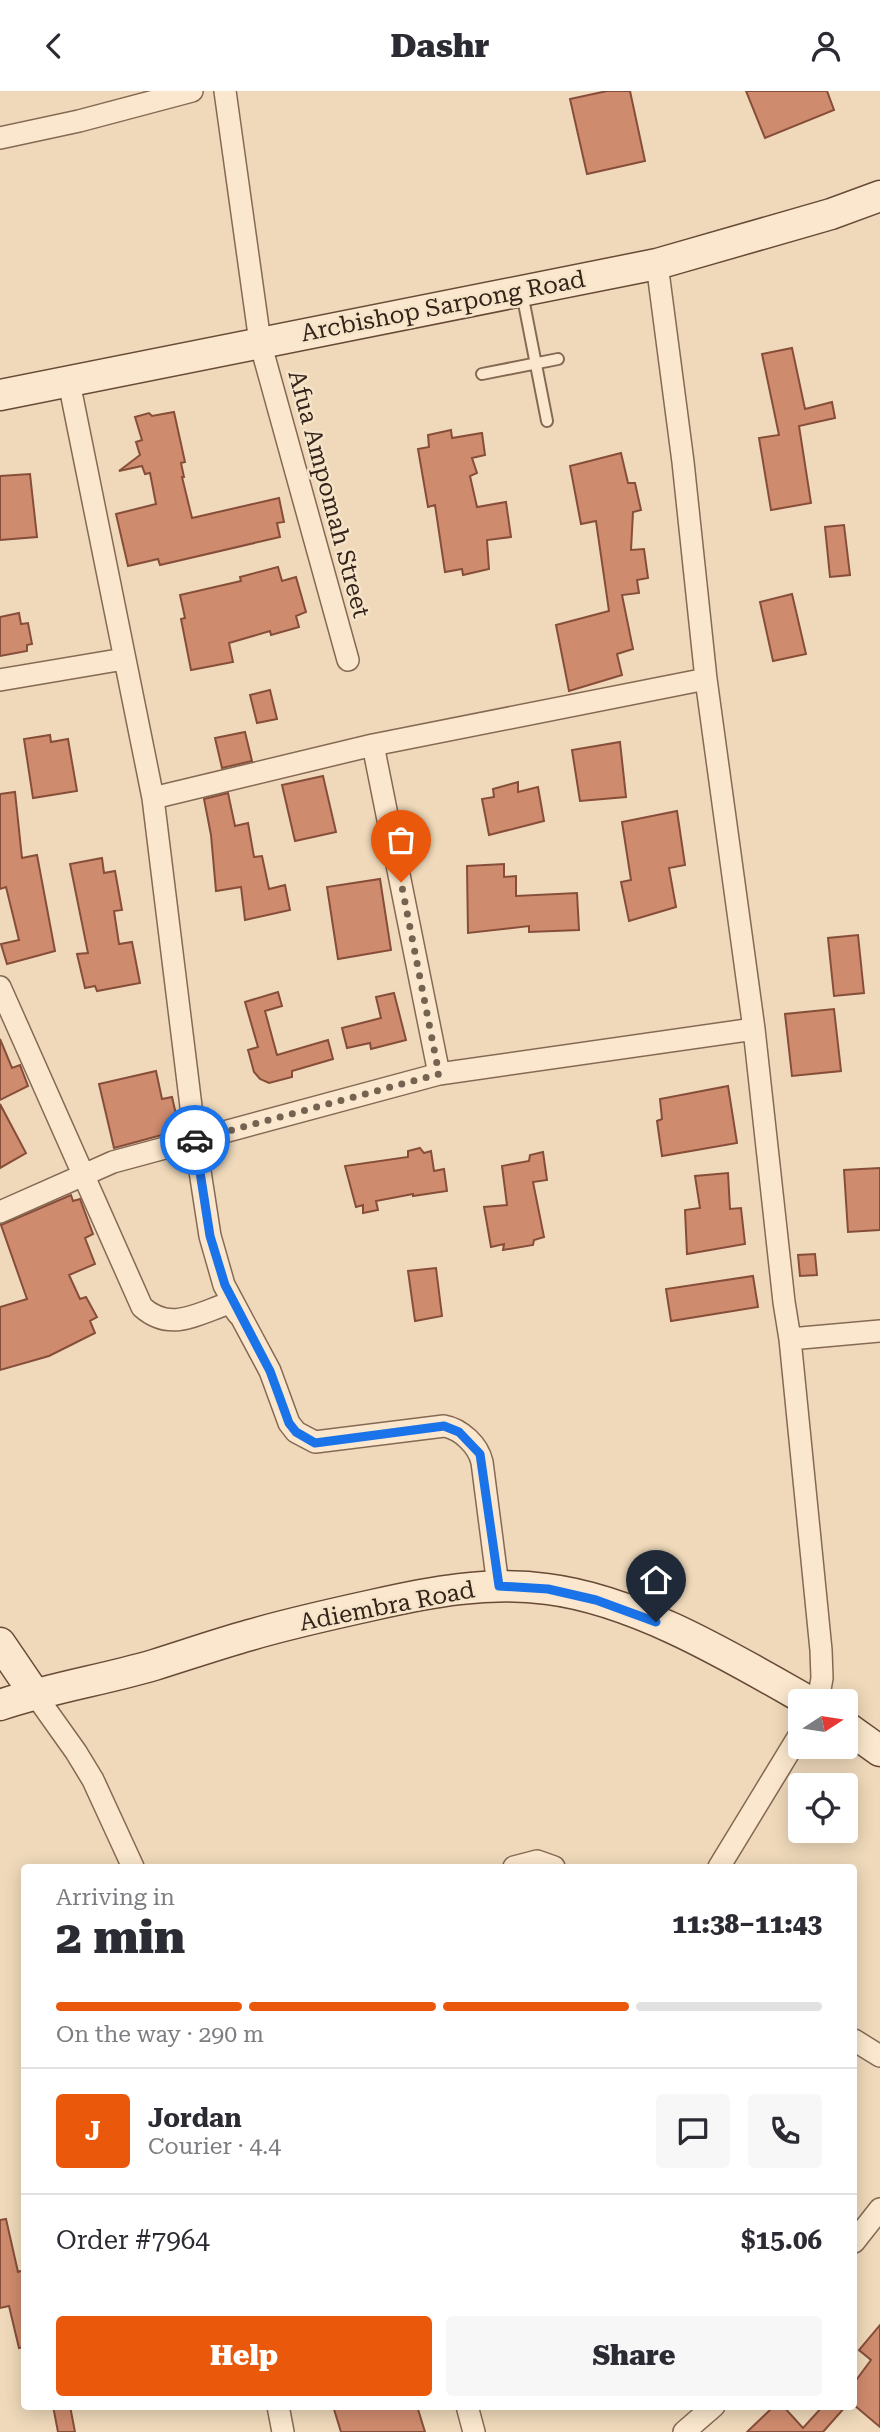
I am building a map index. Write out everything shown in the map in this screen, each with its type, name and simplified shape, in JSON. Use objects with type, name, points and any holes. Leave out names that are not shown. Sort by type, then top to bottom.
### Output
[{"type":"street","points":[[0,138],[192,91]]},
{"type":"street","name":"Afua Ampomah Street","points":[[225,91],[260,342],[348,660]]},
{"type":"street","name":"Arcbishop Sarpong Road","points":[[0,395],[657,264],[831,215],[880,196]]},
{"type":"street","points":[[657,264],[683,462],[706,679],[754,1029],[790,1339],[821,1650],[820,1689]]},
{"type":"street","points":[[69,382],[153,798],[195,1139],[215,1259],[242,1320],[270,1371],[289,1423],[307,1440],[315,1443],[444,1426],[459,1432],[477,1449],[482,1462],[499,1586]]},
{"type":"street","points":[[0,680],[124,659]]},
{"type":"street","points":[[153,798],[373,745],[706,679]]},
{"type":"street","points":[[373,745],[439,1074]]},
{"type":"street","points":[[0,988],[142,1307],[160,1320],[176,1321],[230,1303],[242,1320]]},
{"type":"street","points":[[0,1212],[113,1163],[439,1074],[754,1029]]},
{"type":"street","points":[[790,1339],[880,1331]]},
{"type":"street","name":"Adiembra Road","points":[[0,1705],[34,1693],[151,1666],[248,1635],[321,1616],[423,1594],[499,1586],[548,1589],[596,1600],[638,1615],[692,1637],[788,1690]]},
{"type":"street","points":[[0,1643],[93,1780],[132,1864]]},
{"type":"street","points":[[858,1735],[880,1751]]},
{"type":"street","points":[[721,1864],[788,1754]]},
{"type":"street","points":[[526,1864],[537,1861],[546,1864]]},
{"type":"street","points":[[857,2042],[880,2056]]},
{"type":"street","points":[[857,2238],[880,2209]]},
{"type":"street","points":[[279,2410],[283,2432]]},
{"type":"street","points":[[468,2410],[474,2432]]},
{"type":"street","points":[[684,2432],[709,2410]]},
{"type":"lane","points":[[522,291],[547,421]]},
{"type":"lane","points":[[482,374],[558,359]]},
{"type":"building","points":[[607,91],[630,91],[645,161],[587,174],[570,99]]},
{"type":"building","points":[[746,91],[827,91],[834,110],[765,138]]},
{"type":"building","points":[[792,348],[805,409],[832,402],[835,418],[799,426],[811,503],[771,510],[759,438],[779,435],[762,354]]},
{"type":"building","points":[[174,412],[185,462],[181,463],[182,477],[192,518],[279,498],[284,522],[277,523],[280,537],[160,565],[158,559],[128,566],[116,514],[156,504],[150,473],[145,474],[142,466],[119,471],[140,455],[136,442],[142,440],[135,417],[149,413],[152,416]]},
{"type":"building","points":[[451,430],[452,438],[482,433],[485,455],[472,458],[477,473],[470,476],[477,507],[506,502],[511,537],[487,540],[489,569],[463,575],[462,569],[445,572],[435,505],[428,507],[418,449],[429,447],[428,435]]},
{"type":"building","points":[[621,453],[628,483],[635,483],[641,510],[633,512],[631,550],[644,549],[648,578],[637,580],[639,593],[622,595],[633,649],[617,654],[622,675],[569,691],[556,625],[609,611],[596,521],[581,524],[570,466]]},
{"type":"building","points":[[30,474],[37,537],[0,540],[0,476]]},
{"type":"building","points":[[844,525],[850,575],[830,577],[825,527]]},
{"type":"building","points":[[278,567],[282,581],[296,577],[306,612],[296,616],[299,627],[271,635],[270,631],[229,643],[233,662],[191,670],[181,619],[185,618],[180,595],[241,581],[240,577]]},
{"type":"building","points":[[792,594],[806,654],[773,661],[760,602]]},
{"type":"building","points":[[19,613],[21,624],[28,623],[32,644],[27,645],[27,651],[0,656],[0,617]]},
{"type":"building","points":[[270,690],[277,719],[257,723],[250,695]]},
{"type":"building","points":[[245,732],[252,761],[222,768],[215,738]]},
{"type":"building","points":[[50,735],[51,742],[68,739],[77,791],[33,798],[24,739]]},
{"type":"building","points":[[620,742],[626,797],[580,801],[572,750]]},
{"type":"building","points":[[323,776],[336,832],[295,841],[282,785]]},
{"type":"building","points":[[518,782],[518,792],[538,787],[544,821],[489,835],[482,799],[494,797],[493,789]]},
{"type":"building","points":[[15,792],[22,858],[37,855],[55,951],[7,964],[1,944],[19,940],[6,887],[0,889],[0,794]]},
{"type":"building","points":[[228,793],[235,826],[248,823],[254,857],[262,856],[269,889],[285,885],[290,910],[245,920],[241,887],[216,891],[211,835],[204,799]]},
{"type":"building","points":[[677,811],[685,865],[669,868],[676,907],[629,921],[621,882],[631,880],[622,822]]},
{"type":"building","points":[[102,858],[104,873],[115,871],[122,910],[114,911],[119,944],[132,942],[140,983],[97,991],[95,986],[85,988],[77,954],[88,953],[70,864]]},
{"type":"building","points":[[504,864],[504,877],[516,876],[516,896],[577,893],[579,930],[529,932],[529,926],[468,933],[467,866]]},
{"type":"building","points":[[380,879],[391,950],[338,959],[327,887]]},
{"type":"building","points":[[858,935],[864,993],[834,996],[828,938]]},
{"type":"building","points":[[278,992],[282,1006],[265,1011],[277,1055],[328,1040],[333,1059],[292,1071],[292,1077],[269,1083],[254,1072],[248,1050],[258,1047],[245,1002]]},
{"type":"building","points":[[394,993],[406,1040],[371,1049],[370,1043],[347,1048],[342,1028],[381,1018],[376,997]]},
{"type":"building","points":[[834,1009],[841,1071],[792,1076],[785,1014]]},
{"type":"building","points":[[0,1039],[12,1068],[20,1065],[28,1086],[0,1100]]},
{"type":"building","points":[[156,1071],[162,1099],[172,1097],[178,1123],[168,1124],[169,1133],[114,1148],[99,1084]]},
{"type":"building","points":[[728,1086],[737,1143],[662,1156],[657,1121],[662,1119],[660,1099]]},
{"type":"building","points":[[0,1104],[26,1153],[0,1168]]},
{"type":"building","points":[[420,1148],[424,1153],[431,1151],[434,1171],[444,1169],[447,1191],[376,1201],[378,1210],[363,1213],[363,1205],[356,1207],[345,1166],[408,1157],[408,1151]]},
{"type":"building","points":[[543,1152],[547,1180],[533,1182],[544,1237],[534,1240],[533,1245],[503,1250],[504,1244],[491,1247],[484,1207],[507,1205],[502,1166],[529,1161],[530,1155]]},
{"type":"building","points":[[880,1168],[880,1230],[848,1232],[844,1170]]},
{"type":"building","points":[[728,1173],[730,1209],[741,1208],[745,1244],[687,1254],[685,1210],[700,1208],[695,1176]]},
{"type":"building","points":[[71,1195],[73,1201],[80,1199],[93,1234],[85,1238],[95,1264],[69,1275],[80,1299],[86,1297],[97,1317],[90,1321],[95,1333],[49,1356],[0,1370],[0,1307],[27,1299],[1,1225]]},
{"type":"building","points":[[815,1254],[817,1275],[800,1276],[798,1255]]},
{"type":"building","points":[[436,1268],[442,1316],[415,1321],[408,1271]]},
{"type":"building","points":[[753,1276],[758,1307],[671,1321],[666,1289]]},
{"type":"building","points":[[6,2219],[18,2272],[21,2271],[19,2348],[9,2306],[0,2308],[0,2220]]},
{"type":"building","points":[[880,2325],[880,2427],[857,2408],[857,2379],[871,2360],[859,2350]]},
{"type":"building","points":[[54,2410],[71,2410],[75,2432],[58,2432]]},
{"type":"building","points":[[334,2410],[418,2410],[425,2432],[341,2432]]},
{"type":"building","points":[[770,2410],[787,2410],[803,2428],[819,2410],[842,2410],[823,2432],[747,2432]]},
{"type":"way so far","points":[[195,1140],[439,1074],[401,882]]},
{"type":"route","points":[[195,1140],[215,1259],[242,1320],[270,1371],[289,1423],[296,1432],[315,1443],[444,1426],[459,1432],[480,1454],[499,1586],[548,1589],[596,1600],[656,1622]]}]
